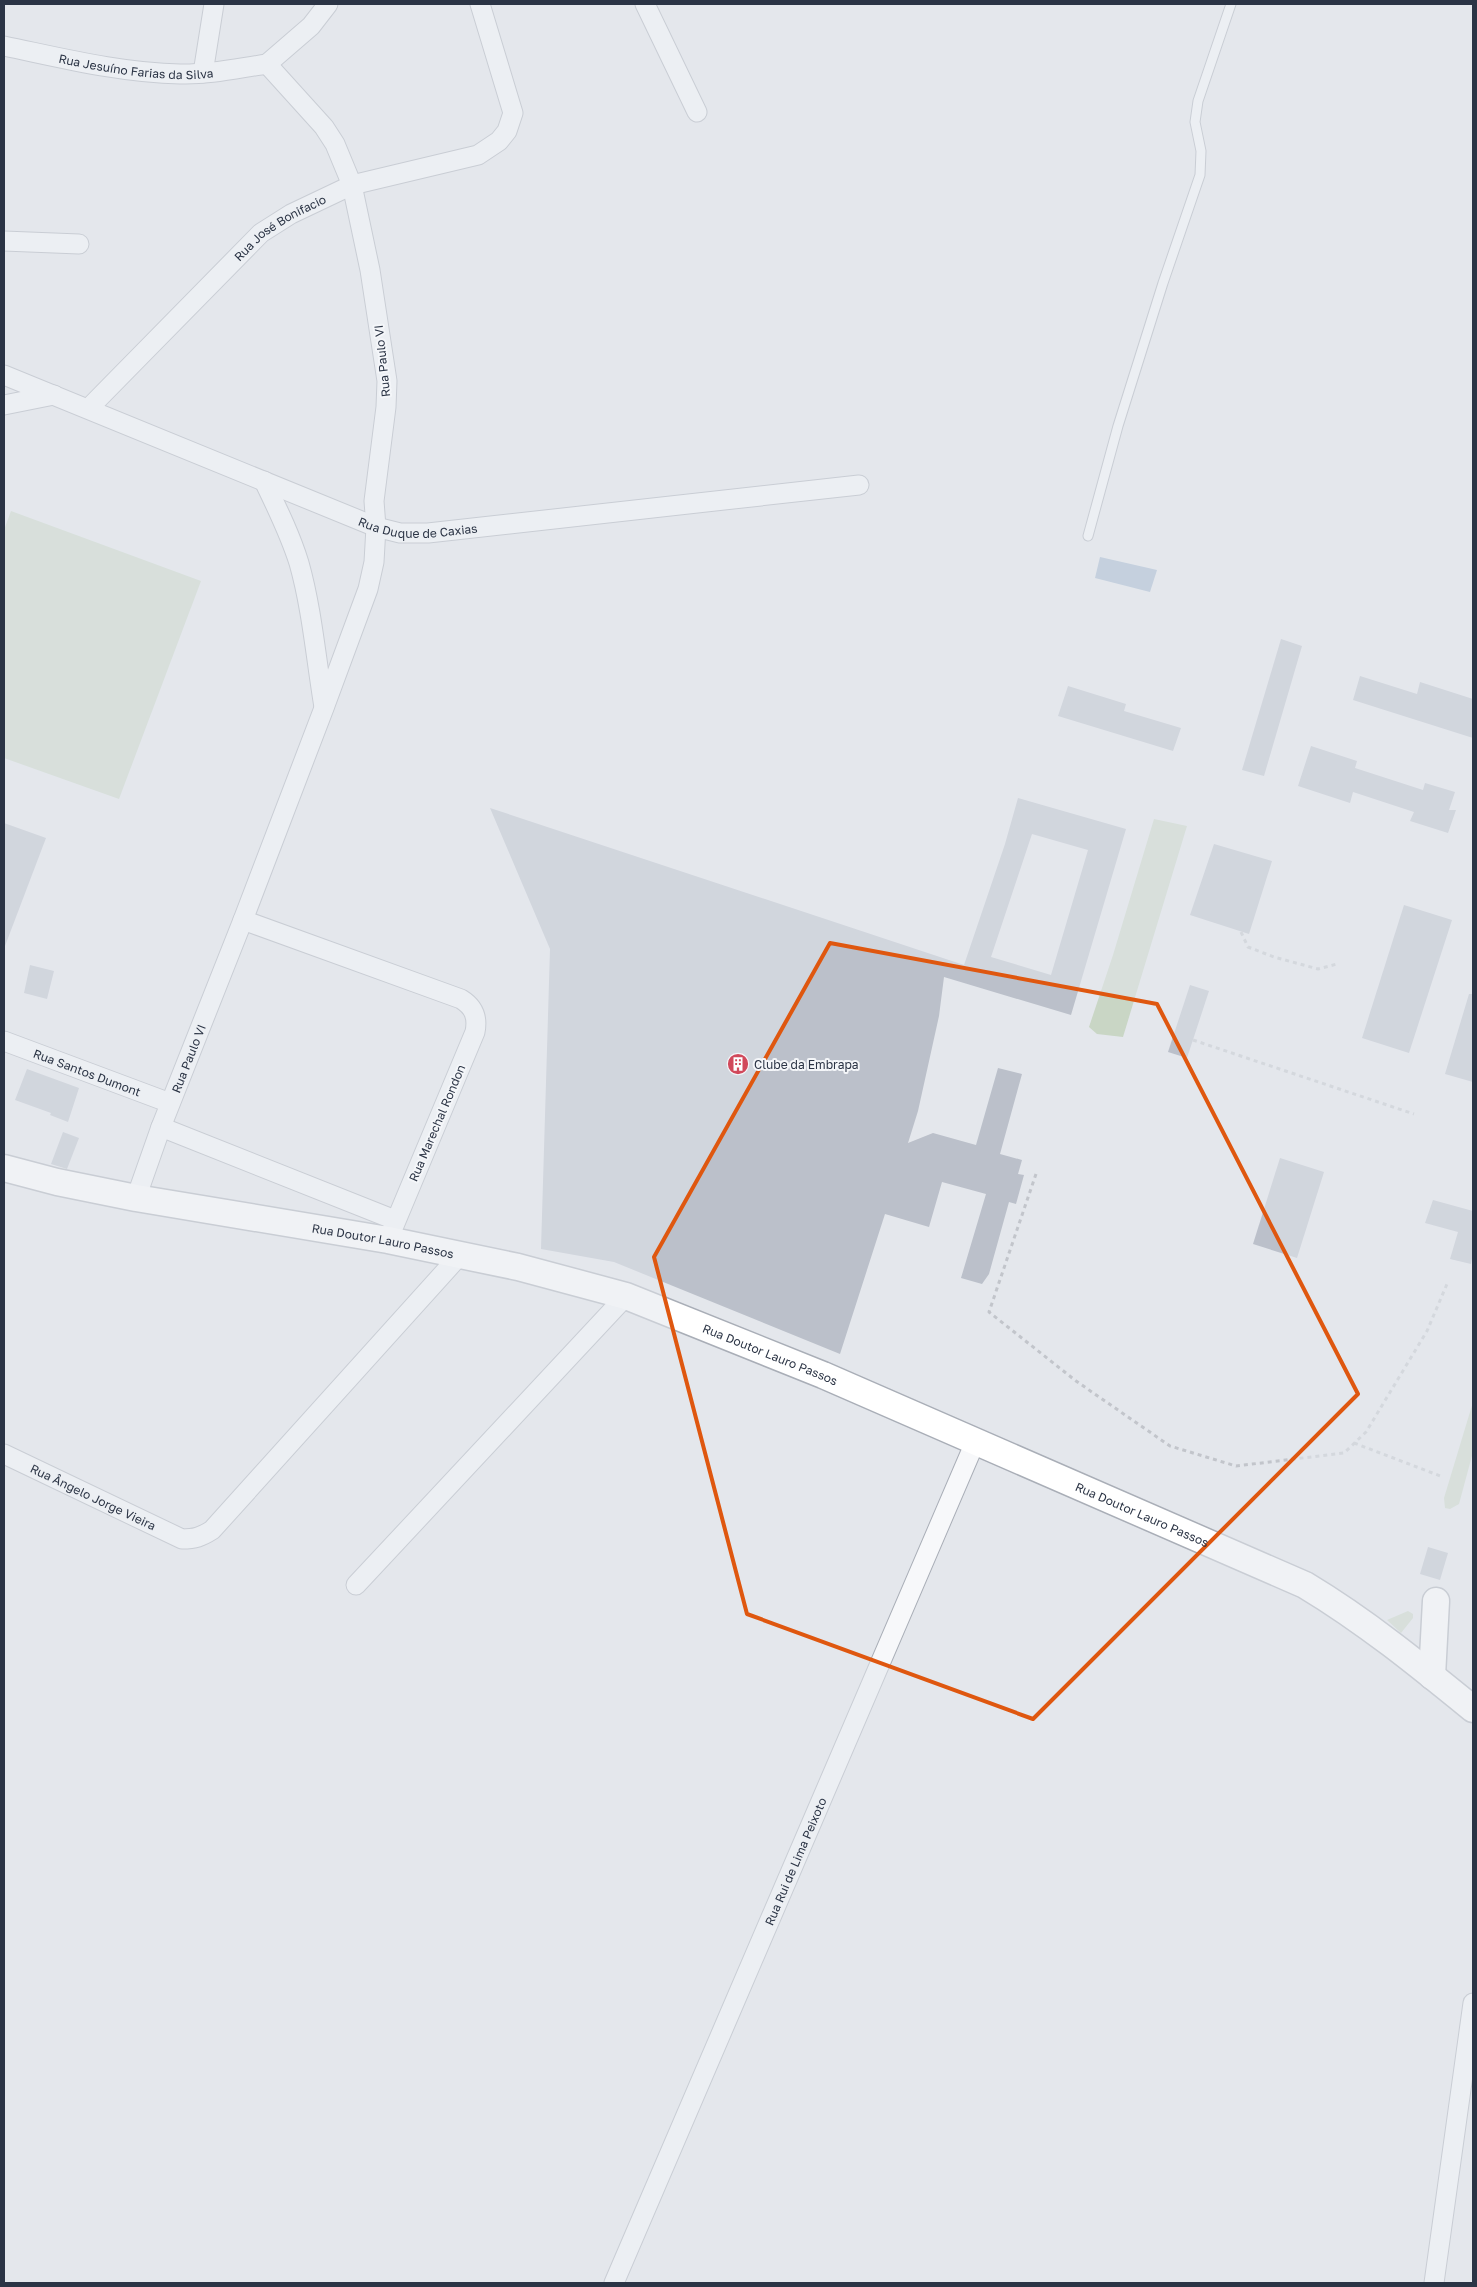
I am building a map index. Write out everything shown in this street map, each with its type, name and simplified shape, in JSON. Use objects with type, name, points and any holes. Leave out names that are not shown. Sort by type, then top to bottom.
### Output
[{"type":"main road","name":"Rua Doutor Lauro Passos","points":[[4,1168],[57,1182],[136,1198],[392,1230],[460,1255],[528,1269],[626,1296],[823,1375],[976,1440],[1306,1585],[1338,1605],[1473,1709]]},
{"type":"main road","points":[[1432,1676],[1436,1601]]},
{"type":"street","points":[[203,73],[214,4]]},
{"type":"street","points":[[267,64],[310,26],[328,4]]},
{"type":"street","name":"Rua José Bonifacio","points":[[89,408],[261,233],[291,214],[352,185],[478,155],[498,141],[512,120],[512,104],[481,4]]},
{"type":"street","points":[[645,4],[696,112]]},
{"type":"street","name":"Rua Jesuíno Farias da Silva","points":[[4,46],[101,66],[146,72],[203,73],[267,64]]},
{"type":"street","name":"Rua Paulo VI","points":[[136,1198],[170,1103],[243,920],[324,708],[368,589],[374,562],[376,527],[374,501],[386,407],[387,381],[370,270],[352,185],[335,144],[324,127],[267,64]]},
{"type":"street","points":[[4,241],[78,244]]},
{"type":"street","name":"Rua Duque de Caxias","points":[[4,375],[89,408],[376,527],[400,533],[428,533],[859,485]]},
{"type":"street","points":[[4,405],[54,395]]},
{"type":"street","name":"Rua Paulo VI","points":[[264,482],[290,536],[299,563],[306,593],[324,708]]},
{"type":"street","name":"Rua Marechal Rondon","points":[[243,920],[471,1004],[475,1015],[475,1032],[392,1230]]},
{"type":"street","name":"Rua Santos Dumont","points":[[4,1041],[170,1103]]},
{"type":"street","points":[[161,1128],[392,1230]]},
{"type":"street","name":"Rua Ângelo Jorge Vieira","points":[[4,1454],[182,1539],[196,1539],[212,1530],[460,1255]]},
{"type":"street","points":[[356,1585],[626,1296]]},
{"type":"street","name":"Rua Rui de Lima Peixoto","points":[[614,2283],[976,1440]]},
{"type":"street","points":[[1434,2283],[1473,2003]]},
{"type":"lane","points":[[1088,536],[1118,426],[1200,175],[1201,151],[1195,122],[1198,101],[1231,4]]},
{"type":"path","points":[[1241,932],[1248,947],[1274,958],[1318,969],[1337,964]]},
{"type":"path","points":[[1193,1040],[1414,1114]]},
{"type":"path","points":[[1036,1174],[989,1312],[1076,1381],[1170,1446],[1236,1466],[1344,1453],[1366,1432],[1427,1331],[1447,1284]]},
{"type":"path","points":[[1354,1443],[1443,1478]]},
{"type":"highlighted area","points":[[830,943],[1157,1004],[1358,1394],[1033,1719],[747,1614],[654,1257]]},
{"type":"green space","points":[[11,511],[201,581],[119,799],[4,758],[4,530]]},
{"type":"green space","points":[[1154,819],[1187,826],[1123,1037],[1097,1034],[1089,1027]]},
{"type":"green space","points":[[1473,1402],[1473,1452],[1459,1504],[1450,1509],[1445,1508],[1444,1498]]},
{"type":"green space","points":[[1408,1611],[1413,1614],[1413,1618],[1401,1633],[1387,1620]]},
{"type":"water","points":[[1100,557],[1157,570],[1150,592],[1095,578]]},
{"type":"building","points":[[1281,639],[1302,646],[1264,776],[1242,770]]},
{"type":"building","points":[[1360,676],[1417,694],[1420,682],[1473,699],[1473,738],[1353,700]]},
{"type":"building","points":[[1068,686],[1126,704],[1124,711],[1181,728],[1173,751],[1058,716]]},
{"type":"building","points":[[1311,746],[1357,761],[1355,768],[1423,790],[1425,783],[1455,792],[1449,810],[1456,810],[1448,833],[1410,821],[1414,812],[1353,792],[1350,803],[1298,786]]},
{"type":"building","name":"Clube da Embrapa","points":[[1018,798],[1126,829],[1071,1015],[944,977],[939,1016],[918,1111],[908,1143],[933,1133],[976,1145],[998,1068],[1022,1074],[1000,1154],[1022,1160],[1018,1174],[1024,1175],[1016,1204],[1009,1202],[989,1274],[982,1284],[961,1278],[986,1194],[942,1182],[929,1227],[885,1214],[840,1354],[614,1262],[541,1249],[550,949],[490,808],[964,965],[1005,844]],"holes":[[[1032,834],[1088,850],[1051,975],[991,957]]]},
{"type":"building","points":[[4,823],[46,838],[5,946],[4,946]]},
{"type":"building","points":[[1214,844],[1272,861],[1249,934],[1190,915]]},
{"type":"building","points":[[1404,905],[1452,920],[1409,1053],[1362,1038]]},
{"type":"building","points":[[30,965],[54,971],[47,999],[24,993]]},
{"type":"building","points":[[1190,985],[1209,991],[1187,1058],[1168,1052]]},
{"type":"building","points":[[1469,994],[1473,994],[1473,1082],[1445,1074]]},
{"type":"building","points":[[27,1069],[79,1088],[68,1122],[50,1115],[51,1113],[15,1100]]},
{"type":"building","points":[[63,1132],[79,1138],[67,1169],[51,1164]]},
{"type":"building","points":[[1280,1158],[1324,1172],[1297,1258],[1253,1244]]},
{"type":"building","points":[[1433,1200],[1473,1211],[1473,1253],[1471,1264],[1450,1259],[1458,1232],[1425,1223]]},
{"type":"building","points":[[1428,1547],[1448,1553],[1440,1580],[1420,1574]]},
{"type":"place","name":"Clube da Embrapa","points":[[738,1064]]}]
